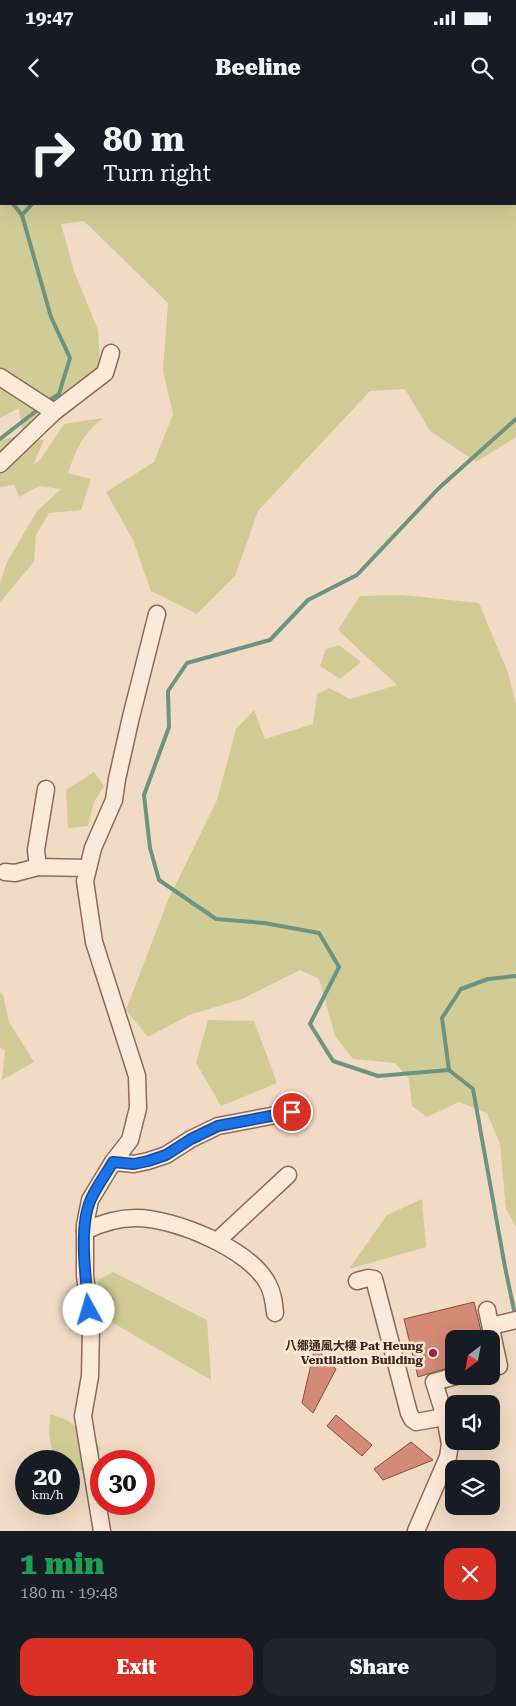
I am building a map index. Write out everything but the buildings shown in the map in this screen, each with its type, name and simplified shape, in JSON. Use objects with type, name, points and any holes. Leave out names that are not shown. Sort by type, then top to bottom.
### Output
[{"type":"street","points":[[0,464],[48,407],[105,373],[111,353]]},
{"type":"street","points":[[0,377],[48,407]]},
{"type":"street","points":[[102,1531],[83,1416],[90,1376],[91,1328],[85,1275],[85,1231],[90,1200],[113,1162],[130,1140],[138,1108],[137,1076],[94,942],[85,881],[93,848],[114,800],[121,761],[157,614]]},
{"type":"street","points":[[38,867],[36,850],[46,789]]},
{"type":"street","points":[[5,872],[15,873],[38,867],[88,868]]},
{"type":"street","points":[[113,1162],[134,1164],[148,1161],[166,1155],[191,1139],[218,1126],[292,1112]]},
{"type":"street","points":[[217,1241],[288,1175]]},
{"type":"street","points":[[85,1231],[114,1220],[137,1218],[171,1222],[204,1235],[248,1261],[261,1272],[269,1284],[275,1313]]},
{"type":"street","points":[[357,1281],[368,1278],[374,1279],[409,1413],[416,1422],[445,1417],[434,1382],[445,1379]]},
{"type":"street","points":[[487,1310],[492,1330]]},
{"type":"street","points":[[491,1326],[516,1320]]},
{"type":"street","points":[[416,1531],[449,1450]]},
{"type":"shaded area","points":[[0,205],[516,205],[516,437],[476,462],[430,431],[405,389],[370,391],[258,511],[235,576],[197,614],[151,591],[133,540],[106,492],[154,462],[173,414],[163,371],[168,303],[84,221],[61,224],[74,271],[98,330],[100,367],[85,399],[45,433],[22,430],[19,408],[0,418]]},
{"type":"shaded area","points":[[103,418],[81,443],[68,473],[91,479],[81,510],[49,513],[36,535],[34,562],[0,602],[0,583],[7,562],[37,511],[61,489],[39,486],[19,497],[14,485],[0,487],[0,440],[16,436],[44,440],[33,465],[40,460],[64,424]]},
{"type":"shaded area","points":[[403,595],[479,603],[508,673],[516,705],[516,1227],[506,1209],[500,1144],[487,1113],[459,1102],[427,1117],[412,1106],[409,1079],[395,1063],[353,1059],[335,1036],[319,979],[300,970],[242,999],[189,1015],[148,1037],[126,1010],[168,900],[217,800],[236,729],[254,710],[265,739],[313,724],[317,694],[329,688],[350,699],[397,685],[338,630],[360,596]]},
{"type":"shaded area","points":[[339,645],[361,662],[340,679],[320,666],[326,649]]},
{"type":"shaded area","points":[[94,772],[104,786],[94,802],[88,826],[68,828],[66,790]]},
{"type":"shaded area","points":[[0,992],[3,995],[9,1022],[34,1062],[2,1080],[5,1051],[0,1047]]},
{"type":"shaded area","points":[[208,1020],[254,1021],[277,1083],[221,1106],[196,1063]]},
{"type":"shaded area","points":[[422,1199],[426,1247],[349,1269],[387,1215]]},
{"type":"shaded area","points":[[113,1272],[207,1320],[211,1380],[103,1317],[98,1280]]},
{"type":"shaded area","points":[[50,1414],[67,1420],[101,1448],[99,1450],[90,1450],[90,1462],[83,1471],[80,1470],[80,1450],[52,1450],[49,1434]]},
{"type":"waterway","points":[[14,205],[22,215]]},
{"type":"waterway","points":[[31,205],[22,215],[51,317],[70,358],[59,394],[47,402]]},
{"type":"waterway","points":[[0,439],[40,408]]},
{"type":"waterway","points":[[449,1070],[378,1076],[333,1061],[310,1024],[339,967],[319,933],[264,923],[216,919],[159,880],[150,848],[144,795],[169,727],[168,691],[187,663],[270,640],[308,600],[357,575],[439,488],[516,419]]},
{"type":"waterway","points":[[515,1315],[473,1089],[449,1070],[442,1018],[461,989],[488,979],[516,976]]},
{"type":"place","name":"八鄉通風大樓 Pat Heung Ventilation Building","points":[[433,1353]]},
{"type":"route","points":[[89,1310],[85,1275],[85,1225],[90,1200],[113,1162],[134,1164],[148,1161],[166,1155],[191,1139],[218,1126],[292,1112]]}]
